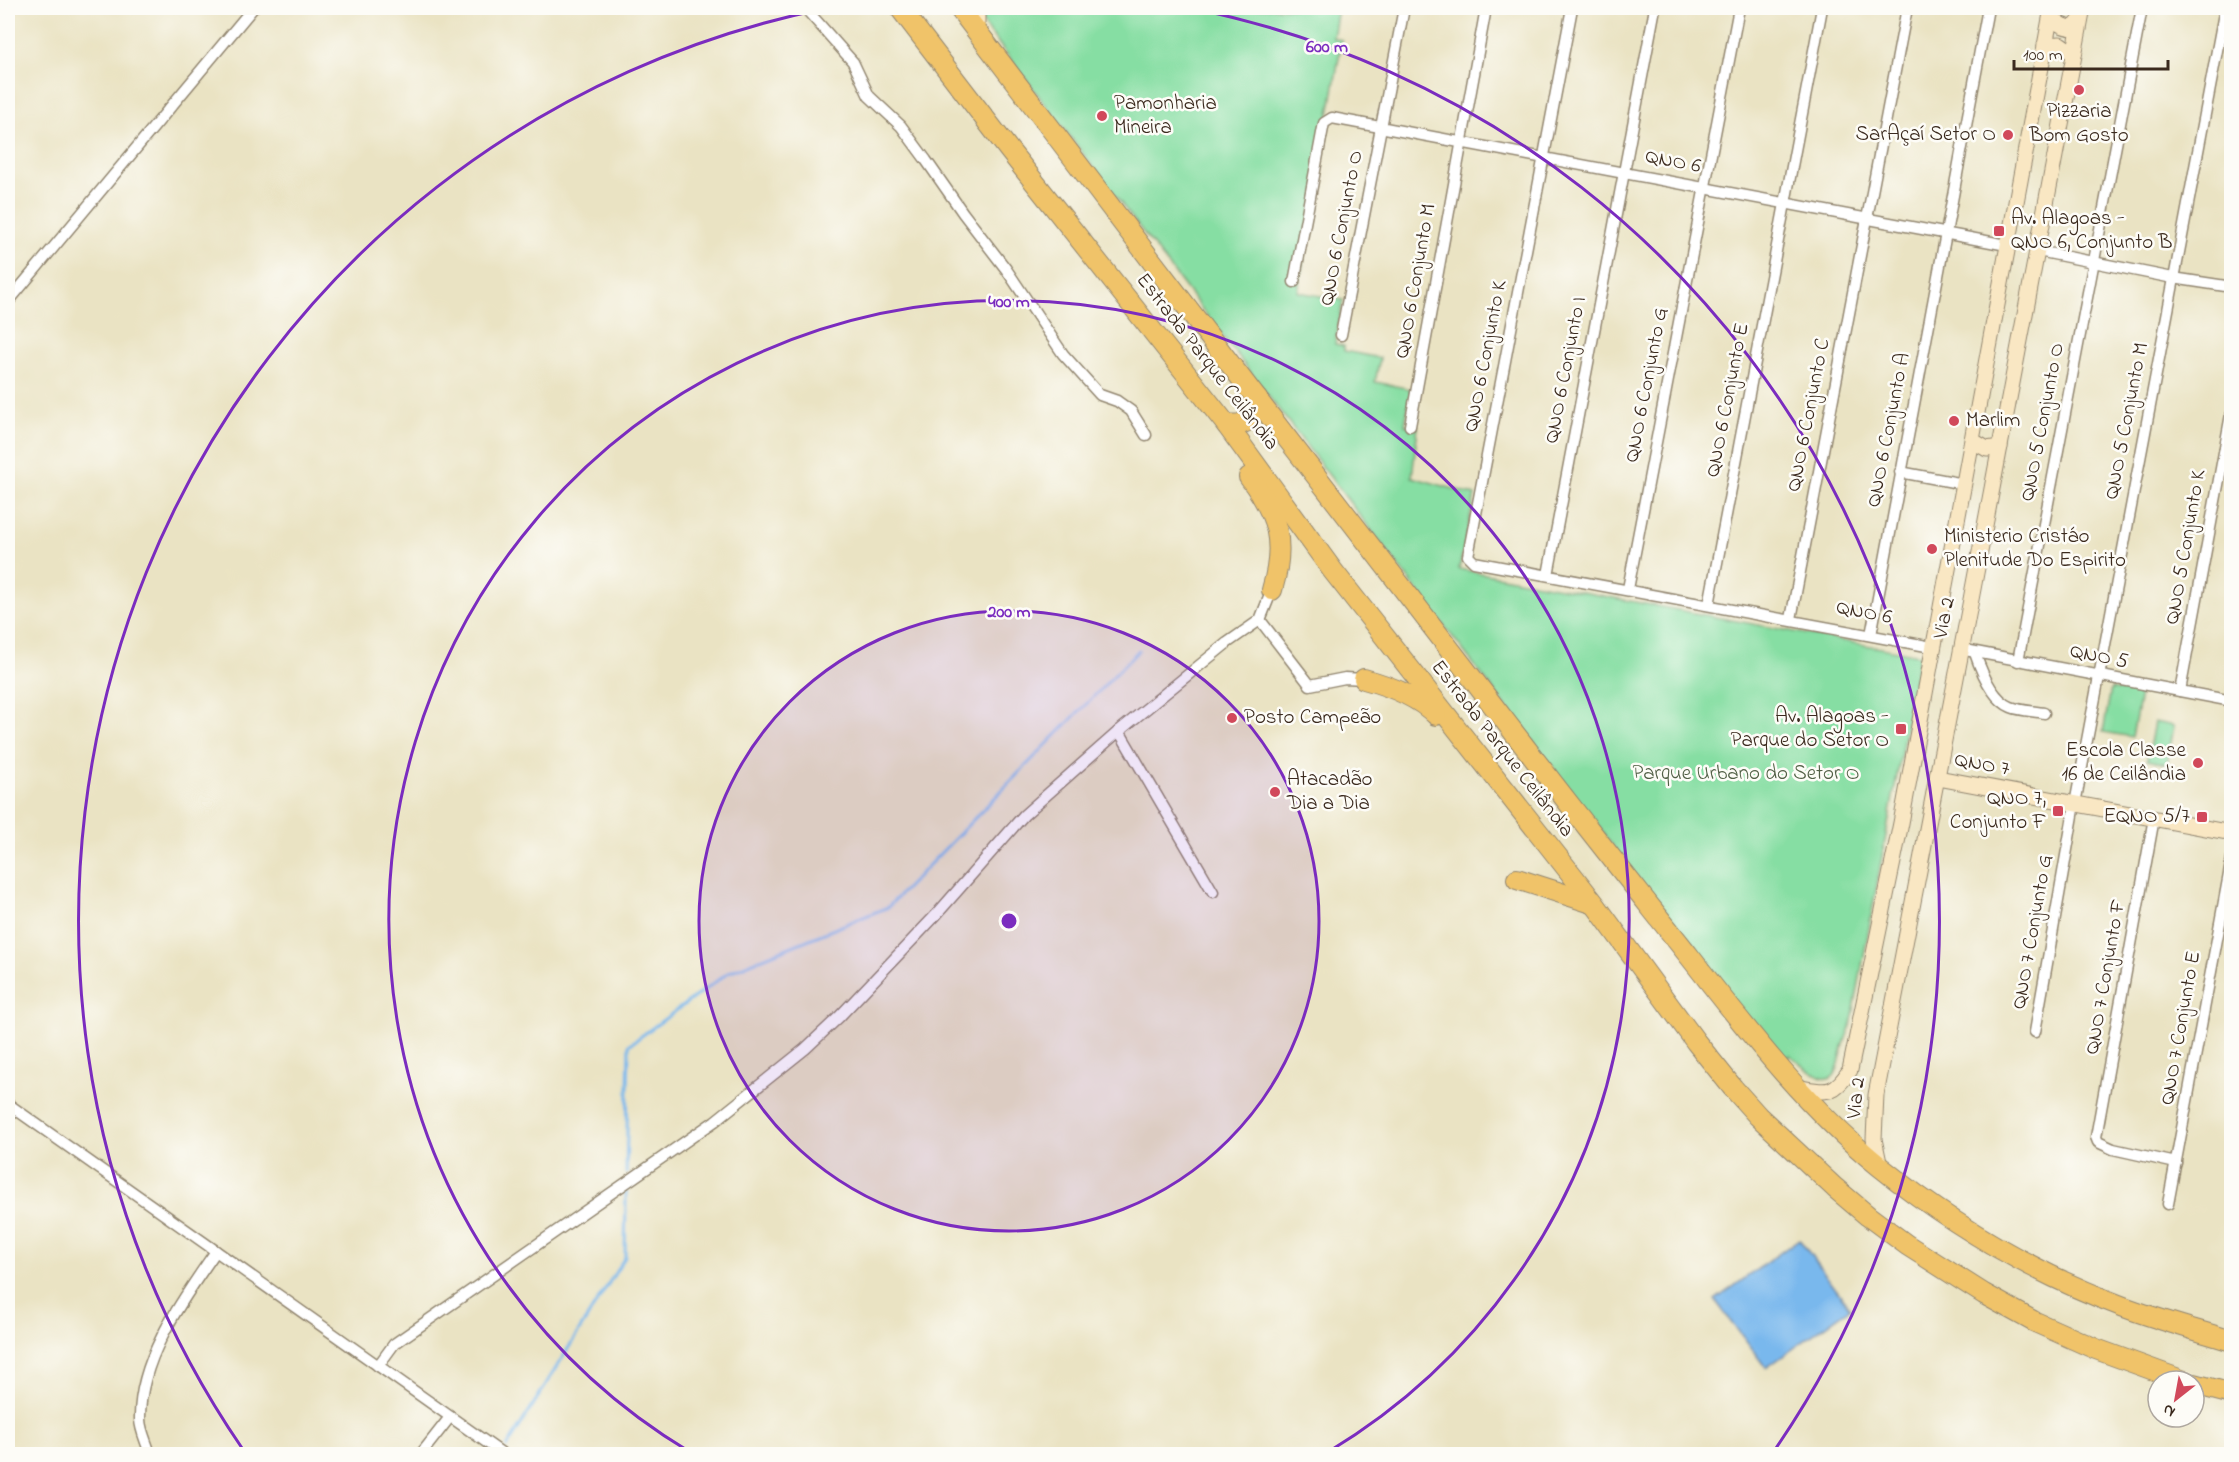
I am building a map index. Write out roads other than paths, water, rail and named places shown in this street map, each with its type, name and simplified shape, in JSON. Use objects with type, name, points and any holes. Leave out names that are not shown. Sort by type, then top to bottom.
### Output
[{"type":"highway","name":"Estrada Parque Ceilândia","points":[[900,8],[1226,424],[1333,571],[1594,903],[1645,975],[1733,1088],[1775,1132],[1835,1188],[1907,1245],[2033,1321],[2096,1349],[2151,1369]]},
{"type":"highway","name":"Estrada Parque Ceilândia","points":[[958,8],[1577,814],[1755,1040],[1828,1122],[1880,1167],[1924,1200],[1991,1243],[2043,1272],[2124,1307],[2232,1341]]},
{"type":"highway","points":[[1181,366],[1188,389],[1207,420],[1260,493],[1273,518],[1280,542],[1280,564],[1272,590]]},
{"type":"highway","points":[[1226,424],[1242,425],[1248,421],[1257,399]]},
{"type":"highway","points":[[1364,679],[1387,685],[1426,704],[1476,755]]},
{"type":"highway","points":[[1518,879],[1594,903]]},
{"type":"highway","points":[[2206,1388],[2232,1394]]},
{"type":"main road","points":[[977,8],[977,32]]},
{"type":"main road","points":[[2052,11],[2056,22],[2063,27],[2074,28],[2081,14]]},
{"type":"main road","name":"Via 2","points":[[1796,1087],[1821,1091],[1835,1089],[1841,1085],[1850,1070],[1901,823],[2052,11]]},
{"type":"main road","name":"Via 2","points":[[1880,1167],[1874,1140],[1876,1095],[1926,827],[1968,651],[2000,447],[2081,14]]},
{"type":"main road","points":[[2045,45],[2060,44],[2073,54]]},
{"type":"main road","points":[[1973,441],[1987,449],[2000,447]]},
{"type":"main road","points":[[1968,467],[1977,463],[1996,473]]},
{"type":"main road","name":"QNO 7","points":[[1938,778],[2232,833]]},
{"type":"main road","points":[[1901,823],[1904,830],[1911,833],[1918,834],[1926,827]]},
{"type":"main road","points":[[2206,1390],[2232,1401]]},
{"type":"street","points":[[8,302],[253,8]]},
{"type":"street","points":[[805,8],[853,62],[868,96],[901,126],[927,160],[963,213],[1006,269],[1063,354],[1101,395],[1117,401],[1131,411],[1146,435]]},
{"type":"street","name":"QNO 6 Conjunto O","points":[[1341,335],[1404,8]]},
{"type":"street","name":"QNO 6 Conjunto M","points":[[1410,426],[1486,8]]},
{"type":"street","name":"QNO 6 Conjunto K","points":[[1471,559],[1469,552],[1572,8]]},
{"type":"street","name":"QNO 6 Conjunto I","points":[[1548,575],[1655,8]]},
{"type":"street","name":"QNO 6 Conjunto G","points":[[1628,590],[1739,8]]},
{"type":"street","name":"QNO 6 Conjunto E","points":[[1709,605],[1822,8]]},
{"type":"street","name":"QNO 6 Conjunto C","points":[[1791,619],[1906,8]]},
{"type":"street","name":"QNO 6 Conjunto A","points":[[1871,634],[1988,8]]},
{"type":"street","name":"QNO 5 Conjunto O","points":[[2018,661],[2142,8]]},
{"type":"street","name":"QNO 5 Conjunto M","points":[[2098,677],[2225,8]]},
{"type":"street","name":"QNO 6","points":[[1293,282],[1324,123],[1332,118],[2007,245]]},
{"type":"street","points":[[2038,251],[2173,278],[2232,287]]},
{"type":"street","name":"QNO 5 Conjunto K","points":[[2180,691],[2232,410]]},
{"type":"street","points":[[1900,472],[1964,484]]},
{"type":"street","name":"QNO 6","points":[[1471,559],[1474,562],[1791,619],[1932,647]]},
{"type":"street","points":[[378,1366],[394,1344],[715,1121],[805,1049],[839,1017],[936,915],[1024,815],[1119,731],[1227,643],[1260,620],[1272,590]]},
{"type":"street","points":[[1260,620],[1310,685],[1346,678],[1364,679]]},
{"type":"street","points":[[1968,651],[1997,696],[2010,707],[2044,713]]},
{"type":"street","name":"QNO 5","points":[[1968,651],[2232,701]]},
{"type":"street","points":[[2075,804],[2098,677]]},
{"type":"street","points":[[1119,731],[1213,892]]},
{"type":"street","name":"QNO 7 Conjunto G","points":[[2035,1032],[2075,804]]},
{"type":"street","name":"QNO 7 Conjunto F","points":[[2154,818],[2096,1137],[2098,1142],[2113,1149],[2176,1163]]},
{"type":"street","name":"QNO 7 Conjunto E","points":[[2168,1204],[2232,858]]},
{"type":"street","points":[[8,1104],[503,1455]]},
{"type":"street","points":[[150,1455],[140,1421],[142,1392],[158,1345],[182,1299],[216,1251]]},
{"type":"street","points":[[420,1455],[450,1417]]},
{"type":"water","points":[[1799,1239],[1850,1308],[1766,1368],[1715,1300]]},
{"type":"waterway","points":[[626,1173],[629,1045],[729,972],[888,907],[1139,650]]},
{"type":"waterway","points":[[507,1447],[625,1257],[626,1192]]},
{"type":"place","name":"Pizzaria Bom Gosto","points":[[2079,90]]},
{"type":"place","name":"Pamonharia Mineira","points":[[1102,116]]},
{"type":"place","name":"SarAçaí Setor O","points":[[2008,135]]},
{"type":"place","name":"Av. Alagoas - QNO 6, Conjunto B","points":[[1999,231]]},
{"type":"place","name":"Marlim","points":[[1954,421]]},
{"type":"place","name":"Ministerio Cristáo Plenitude Do Espirito","points":[[1932,549]]},
{"type":"place","name":"Posto Campeão","points":[[1232,718]]},
{"type":"place","name":"Av. Alagoas - Parque do Setor O","points":[[1901,729]]},
{"type":"place","name":"Escola Classe 16 de Ceilândia","points":[[2198,763]]},
{"type":"place","name":"Atacadão Dia a Dia","points":[[1275,792]]},
{"type":"place","name":"QNO 7, Conjunto F","points":[[2058,811]]},
{"type":"place","name":"EQNO 5/7","points":[[2202,817]]},
{"type":"park label","name":"Parque Urbano do Setor O","points":[[1746,774]]}]
